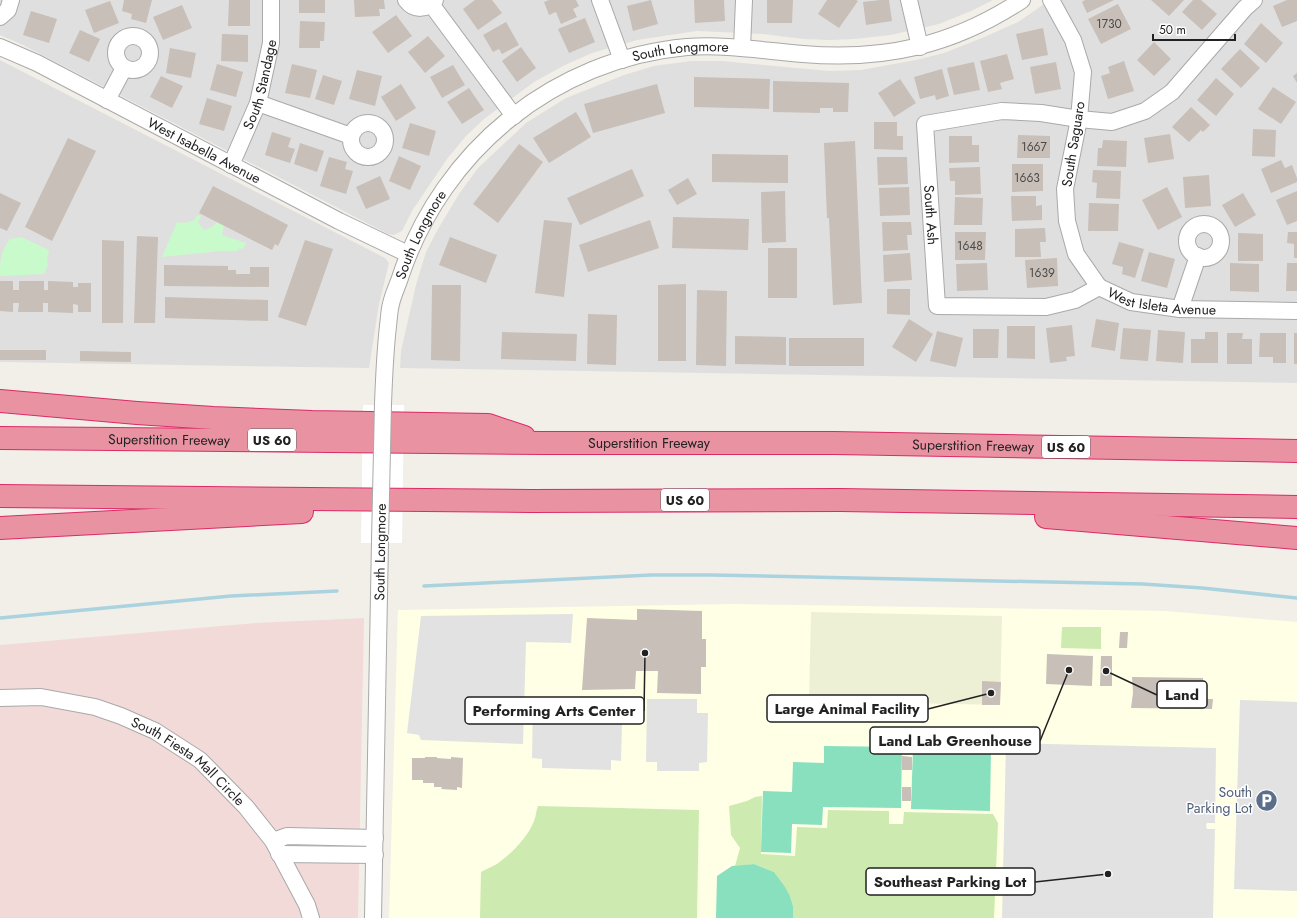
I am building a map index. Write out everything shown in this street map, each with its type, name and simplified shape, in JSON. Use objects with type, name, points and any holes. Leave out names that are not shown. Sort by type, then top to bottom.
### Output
[{"type":"highway","points":[[0,401],[213,418],[312,422],[488,425],[544,443]]},
{"type":"highway","name":"Superstition Freeway","points":[[0,438],[544,443],[835,443],[1297,451]]},
{"type":"highway","points":[[835,443],[1297,438]]},
{"type":"highway","name":"US 60","points":[[0,496],[530,501],[840,500],[1297,507]]},
{"type":"highway","points":[[840,500],[1297,538]]},
{"type":"highway","points":[[0,528],[530,501]]},
{"type":"street","points":[[0,17],[8,10],[11,0]]},
{"type":"street","name":"South Standage","points":[[231,165],[258,103],[271,43],[271,0]]},
{"type":"street","points":[[406,0],[411,6],[416,8],[427,7],[433,2],[514,116]]},
{"type":"street","points":[[600,0],[622,60]]},
{"type":"street","points":[[742,48],[744,0]]},
{"type":"street","points":[[909,0],[920,47]]},
{"type":"street","name":"South Longmore","points":[[373,918],[384,358],[391,305],[408,254],[435,202],[460,168],[488,136],[514,116],[542,95],[564,83],[591,71],[622,60],[644,54],[705,46],[803,54],[848,56],[867,55],[920,47],[964,32],[993,18],[1022,0]]},
{"type":"street","name":"South Saguaro","points":[[1051,0],[1073,40],[1083,72],[1080,119],[1065,190],[1067,221],[1076,254],[1099,287]]},
{"type":"street","points":[[1080,119],[1112,122],[1145,111],[1172,92],[1245,3]]},
{"type":"street","name":"West Isabella Avenue","points":[[0,47],[37,63],[231,165],[408,254]]},
{"type":"street","points":[[107,100],[124,68]]},
{"type":"street","points":[[258,103],[351,136]]},
{"type":"street","name":"South Ash","points":[[937,306],[925,124],[1002,111],[1041,113],[1080,119]]},
{"type":"street","points":[[1180,309],[1198,256]]},
{"type":"street","name":"West Isleta Avenue","points":[[937,306],[1046,307],[1075,300],[1099,287],[1132,302],[1180,309],[1297,311]]},
{"type":"street","name":"South Fiesta Mall Circle","points":[[0,698],[41,697],[81,704],[121,716],[155,731],[200,760],[246,807],[276,848],[307,906],[311,918]]},
{"type":"street","points":[[276,848],[287,836],[375,838]]},
{"type":"street","points":[[276,848],[375,856]]},
{"type":"shaded area","points":[[0,0],[993,0],[939,24],[891,35],[829,40],[803,39],[763,34],[697,31],[637,40],[592,53],[565,65],[534,82],[484,119],[466,136],[447,159],[412,211],[402,231],[394,235],[388,234],[23,45],[0,35]]},
{"type":"shaded area","points":[[1050,0],[1297,0],[1297,383],[400,368],[401,351],[416,285],[426,252],[459,194],[478,168],[526,123],[566,98],[624,75],[654,66],[691,61],[722,61],[829,71],[861,70],[916,60],[944,53],[1018,22]]},
{"type":"shaded area","points":[[0,60],[385,258],[389,263],[379,304],[369,368],[0,362]]},
{"type":"shaded area","points":[[732,604],[1166,611],[1297,622],[1297,918],[389,918],[398,610]]},
{"type":"shaded area","points":[[811,612],[1002,616],[1000,705],[809,701]]},
{"type":"shaded area","points":[[573,614],[571,643],[526,642],[523,744],[421,740],[419,735],[407,733],[421,616]]},
{"type":"shaded area","points":[[364,618],[358,918],[0,918],[0,645],[257,623]]},
{"type":"shaded area","points":[[647,699],[697,699],[697,713],[708,713],[707,762],[699,763],[699,771],[657,771],[657,762],[646,762]]},
{"type":"shaded area","name":"South Parking Lot","points":[[1240,700],[1297,702],[1297,891],[1234,889]]},
{"type":"shaded area","points":[[533,703],[616,705],[616,724],[622,724],[621,761],[611,760],[611,770],[542,768],[542,759],[532,758]]},
{"type":"shaded area","points":[[1006,743],[1216,748],[1215,823],[1207,823],[1206,825],[1207,829],[1215,829],[1213,918],[1002,918]]},
{"type":"green space","points":[[197,215],[201,216],[198,223],[204,230],[212,227],[217,222],[224,225],[222,235],[246,243],[243,249],[239,248],[238,251],[221,251],[162,257],[177,222],[185,223],[195,220]]},
{"type":"green space","points":[[21,237],[49,250],[47,261],[48,265],[44,274],[0,276],[2,253],[4,248],[10,239]]},
{"type":"green space","points":[[1062,627],[1101,627],[1101,649],[1061,648]]},
{"type":"green space","points":[[824,746],[902,747],[901,808],[823,807],[822,825],[792,824],[791,853],[761,852],[763,791],[792,792],[793,762],[824,763]]},
{"type":"green space","points":[[913,748],[991,750],[990,811],[911,809]]},
{"type":"green space","points":[[762,796],[761,854],[795,856],[797,827],[827,828],[828,810],[889,811],[889,824],[903,824],[904,812],[993,814],[998,823],[994,918],[793,918],[793,906],[790,896],[774,872],[754,864],[735,866],[740,848],[731,835],[729,806]]},
{"type":"green space","points":[[538,806],[699,810],[697,918],[480,918],[481,872],[497,864],[518,845],[528,833],[535,819]]},
{"type":"green space","points":[[754,864],[774,872],[785,887],[793,906],[793,918],[716,918],[717,876],[732,866]]},
{"type":"pier","points":[[363,405],[404,405],[402,543],[361,543]]},
{"type":"building","points":[[124,0],[152,0],[146,23],[131,19],[132,14],[122,11]]},
{"type":"building","points":[[229,0],[250,0],[250,26],[228,26]]},
{"type":"building","points":[[299,0],[325,0],[325,13],[299,13]]},
{"type":"building","points":[[354,0],[384,0],[385,9],[379,9],[380,16],[355,17]]},
{"type":"building","points":[[475,0],[492,0],[502,13],[478,30],[463,9]]},
{"type":"building","points":[[549,0],[576,0],[579,6],[573,9],[577,17],[561,24],[556,12],[549,15],[544,2]]},
{"type":"building","points":[[651,0],[658,24],[633,31],[627,6]]},
{"type":"building","points":[[694,0],[724,0],[725,21],[695,23]]},
{"type":"building","points":[[767,0],[793,0],[792,23],[767,23]]},
{"type":"building","points":[[827,0],[858,1],[839,28],[818,14]]},
{"type":"building","points":[[889,0],[892,21],[866,25],[863,2]]},
{"type":"building","points":[[1085,0],[1114,0],[1087,13],[1082,2]]},
{"type":"building","points":[[1151,0],[1184,0],[1169,16]]},
{"type":"building","points":[[1193,0],[1201,0],[1217,14],[1202,30],[1182,12]]},
{"type":"building","points":[[1287,0],[1297,0],[1297,21],[1282,27],[1273,6]]},
{"type":"building","points":[[110,1],[119,23],[94,33],[85,10]]},
{"type":"building","points":[[1118,4],[1131,29],[1101,44],[1088,19]]},
{"type":"building","points":[[182,5],[192,28],[163,40],[153,17]]},
{"type":"building","points":[[31,11],[57,19],[49,43],[23,35]]},
{"type":"building","points":[[396,15],[412,36],[388,53],[372,32]]},
{"type":"building","points":[[585,18],[595,42],[569,53],[558,29]]},
{"type":"building","points":[[300,21],[325,22],[324,41],[320,41],[320,48],[299,48]]},
{"type":"building","points":[[506,22],[519,45],[502,54],[499,49],[493,52],[483,35]]},
{"type":"building","points":[[1261,23],[1283,43],[1266,63],[1244,44]]},
{"type":"building","points":[[1043,28],[1048,55],[1022,60],[1016,34]]},
{"type":"building","points":[[80,30],[100,39],[89,62],[69,53]]},
{"type":"building","points":[[222,34],[248,35],[248,62],[221,61]]},
{"type":"building","points":[[428,36],[445,56],[425,73],[408,52]]},
{"type":"building","points":[[1154,42],[1171,59],[1154,76],[1137,60]]},
{"type":"building","points":[[521,47],[536,68],[517,82],[502,61]]},
{"type":"building","points":[[170,48],[196,53],[191,78],[166,73]]},
{"type":"building","points":[[1240,49],[1260,68],[1241,88],[1221,69]]},
{"type":"building","points":[[1007,54],[1014,79],[1000,83],[1002,89],[988,92],[980,61]]},
{"type":"building","points":[[1124,61],[1134,91],[1108,99],[1101,76],[1110,73],[1108,67]]},
{"type":"building","points":[[974,62],[980,90],[954,95],[947,68]]},
{"type":"building","points":[[1056,62],[1061,89],[1035,94],[1030,67]]},
{"type":"building","points":[[217,64],[243,72],[236,97],[210,90]]},
{"type":"building","points":[[292,64],[317,70],[310,98],[285,93]]},
{"type":"building","points":[[453,65],[465,85],[442,98],[430,77]]},
{"type":"building","points":[[942,69],[949,96],[936,100],[935,95],[920,99],[914,77]]},
{"type":"building","points":[[357,70],[382,76],[375,106],[349,99]]},
{"type":"building","points":[[1297,73],[1297,83],[1293,76]]},
{"type":"building","points":[[323,75],[342,81],[334,105],[315,99]]},
{"type":"building","points":[[161,76],[183,86],[172,108],[150,97]]},
{"type":"building","points":[[694,77],[770,79],[769,109],[694,107]]},
{"type":"building","points":[[1216,78],[1234,94],[1216,116],[1197,100]]},
{"type":"building","points":[[900,79],[916,103],[894,117],[878,93]]},
{"type":"building","points":[[773,81],[849,83],[848,112],[833,112],[833,108],[820,108],[820,113],[773,112]]},
{"type":"building","points":[[401,84],[416,108],[396,121],[381,97]]},
{"type":"building","points":[[657,84],[665,113],[593,133],[584,104]]},
{"type":"building","points":[[1273,87],[1296,102],[1281,124],[1258,109]]},
{"type":"building","points":[[469,88],[484,110],[462,124],[447,102]]},
{"type":"building","points":[[207,98],[232,106],[224,131],[199,124]]},
{"type":"building","points":[[1191,107],[1210,125],[1203,132],[1201,130],[1189,142],[1172,127]]},
{"type":"building","points":[[576,112],[591,137],[549,163],[533,138]]},
{"type":"building","points":[[874,122],[897,122],[897,136],[903,136],[903,150],[874,149]]},
{"type":"building","points":[[410,123],[436,131],[429,156],[402,148]]},
{"type":"building","points":[[1253,129],[1276,130],[1275,157],[1252,156]]},
{"type":"building","points":[[272,132],[291,138],[288,147],[295,149],[290,163],[265,155]]},
{"type":"building","points":[[1170,134],[1174,159],[1148,163],[1144,138]]},
{"type":"building","points":[[1018,135],[1050,136],[1050,158],[1017,158]]},
{"type":"building","points":[[949,136],[972,136],[972,145],[979,145],[979,162],[949,163]]},
{"type":"building","points":[[68,138],[96,151],[52,241],[25,227]]},
{"type":"building","points":[[1103,140],[1127,141],[1126,167],[1097,166],[1098,148],[1102,148]]},
{"type":"building","points":[[855,141],[862,303],[833,305],[824,143]]},
{"type":"building","points":[[300,143],[324,151],[317,172],[294,164]]},
{"type":"building","points":[[519,144],[543,162],[498,223],[473,204]]},
{"type":"building","points":[[712,154],[788,155],[788,183],[712,182]]},
{"type":"building","points":[[399,156],[421,166],[410,190],[389,181]]},
{"type":"building","points":[[329,157],[347,162],[345,169],[353,171],[346,194],[320,186]]},
{"type":"building","points":[[877,157],[907,157],[908,184],[878,185]]},
{"type":"building","points":[[1281,160],[1285,168],[1292,165],[1297,182],[1271,193],[1261,169]]},
{"type":"building","points":[[1012,164],[1043,164],[1043,191],[1012,192]]},
{"type":"building","points":[[980,167],[981,194],[955,195],[955,181],[950,181],[949,168]]},
{"type":"building","points":[[632,169],[644,196],[580,225],[567,198]]},
{"type":"building","points":[[1093,170],[1121,171],[1120,199],[1096,198],[1097,183],[1092,182]]},
{"type":"building","points":[[1209,175],[1211,206],[1185,208],[1183,177]]},
{"type":"building","points":[[380,176],[390,199],[366,209],[356,187]]},
{"type":"building","points":[[688,178],[697,194],[677,205],[668,190]]},
{"type":"building","points":[[213,186],[288,225],[278,246],[275,244],[272,250],[199,213]]},
{"type":"building","points":[[909,187],[910,215],[880,216],[879,188]]},
{"type":"building","points":[[1167,187],[1182,217],[1158,230],[1142,200]]},
{"type":"building","points":[[785,191],[786,242],[762,243],[761,192]]},
{"type":"building","points":[[1297,191],[1297,221],[1287,225],[1276,200]]},
{"type":"building","points":[[0,193],[21,203],[7,231],[0,228]]},
{"type":"building","points":[[1243,193],[1256,215],[1235,227],[1222,205]]},
{"type":"building","points":[[1011,196],[1036,196],[1036,206],[1042,205],[1042,220],[1012,221]]},
{"type":"building","points":[[955,197],[983,198],[982,225],[954,225]]},
{"type":"building","points":[[1089,203],[1119,204],[1118,231],[1088,231]]},
{"type":"building","points":[[673,217],[749,219],[748,250],[672,248]]},
{"type":"building","points":[[544,220],[572,223],[564,297],[535,293]]},
{"type":"building","points":[[650,220],[659,248],[588,272],[579,245]]},
{"type":"building","points":[[882,222],[911,222],[912,235],[907,235],[908,250],[883,251]]},
{"type":"building","points":[[1045,228],[1046,242],[1040,242],[1041,257],[1015,257],[1015,229]]},
{"type":"building","points":[[955,232],[986,232],[985,260],[955,260]]},
{"type":"building","points":[[1288,232],[1297,232],[1297,258],[1294,258],[1294,244],[1287,243]]},
{"type":"building","points":[[1238,233],[1263,234],[1263,261],[1238,261]]},
{"type":"building","points":[[137,236],[158,237],[155,323],[134,323]]},
{"type":"building","points":[[450,237],[497,255],[486,283],[439,265]]},
{"type":"building","points":[[102,240],[124,241],[123,323],[102,323]]},
{"type":"building","points":[[305,240],[333,249],[306,326],[278,317]]},
{"type":"building","points":[[1119,242],[1144,249],[1135,278],[1122,274],[1123,267],[1112,264]]},
{"type":"building","points":[[768,248],[797,248],[797,298],[768,298]]},
{"type":"building","points":[[1149,252],[1175,259],[1167,288],[1141,281]]},
{"type":"building","points":[[910,253],[912,280],[884,282],[883,255]]},
{"type":"building","points":[[1057,258],[1058,286],[1027,288],[1025,260]]},
{"type":"building","points":[[987,263],[988,290],[957,291],[956,264]]},
{"type":"building","points":[[1230,263],[1259,264],[1259,292],[1230,291]]},
{"type":"building","points":[[1287,263],[1297,263],[1297,291],[1286,291]]},
{"type":"building","points":[[164,265],[228,266],[228,270],[236,270],[236,274],[250,274],[250,267],[269,267],[269,287],[164,286]]},
{"type":"building","points":[[0,281],[13,281],[13,290],[19,290],[19,281],[44,281],[44,290],[48,290],[48,281],[73,282],[73,287],[78,287],[78,283],[91,283],[91,312],[78,312],[78,305],[73,304],[73,313],[48,312],[48,303],[43,303],[43,312],[18,312],[19,303],[13,303],[13,312],[0,311]]},
{"type":"building","points":[[686,284],[686,361],[658,361],[658,285]]},
{"type":"building","points":[[432,285],[461,285],[460,361],[431,360]]},
{"type":"building","points":[[887,289],[910,289],[910,315],[887,314]]},
{"type":"building","points":[[697,290],[727,291],[726,366],[696,365]]},
{"type":"building","points":[[165,297],[268,300],[268,321],[165,318]]},
{"type":"building","points":[[588,314],[617,315],[616,365],[587,364]]},
{"type":"building","points":[[909,319],[933,334],[916,362],[892,347]]},
{"type":"building","points":[[1096,319],[1119,323],[1115,351],[1091,347]]},
{"type":"building","points":[[1072,325],[1075,356],[1066,357],[1067,361],[1050,363],[1046,328]]},
{"type":"building","points":[[1007,326],[1035,326],[1035,359],[1007,358]]},
{"type":"building","points":[[1123,328],[1151,330],[1148,361],[1120,359]]},
{"type":"building","points":[[973,329],[999,329],[998,358],[973,358]]},
{"type":"building","points":[[1158,330],[1185,332],[1183,363],[1156,361]]},
{"type":"building","points":[[937,331],[963,338],[956,367],[930,361]]},
{"type":"building","points":[[502,332],[577,334],[576,361],[501,359]]},
{"type":"building","points":[[1205,332],[1218,332],[1218,363],[1191,363],[1191,339],[1205,339]]},
{"type":"building","points":[[1227,333],[1243,333],[1242,339],[1252,339],[1252,364],[1227,364]]},
{"type":"building","points":[[1260,333],[1286,333],[1286,363],[1273,363],[1273,357],[1259,357]]},
{"type":"building","points":[[1294,333],[1297,333],[1297,364],[1294,364]]},
{"type":"building","points":[[735,336],[786,337],[786,365],[735,364]]},
{"type":"building","points":[[789,338],[864,338],[864,366],[789,366]]},
{"type":"building","points":[[0,350],[46,350],[46,360],[0,360]]},
{"type":"building","points":[[80,351],[131,352],[131,362],[80,361]]},
{"type":"building","points":[[637,609],[702,611],[702,639],[706,639],[706,667],[701,667],[701,694],[657,693],[658,671],[636,671],[635,689],[582,690],[587,618],[637,620]]},
{"type":"building","points":[[1120,632],[1128,632],[1127,648],[1119,648]]},
{"type":"building","points":[[1047,654],[1093,656],[1092,686],[1046,684]]},
{"type":"building","points":[[1101,656],[1112,656],[1112,686],[1100,686]]},
{"type":"building","points":[[1132,677],[1203,678],[1203,699],[1213,699],[1212,709],[1131,708],[1133,693]]},
{"type":"building","points":[[982,681],[1001,682],[1000,705],[982,705]]},
{"type":"building","points":[[902,756],[912,757],[912,770],[902,770]]},
{"type":"building","points":[[425,757],[451,759],[451,757],[463,758],[462,788],[457,787],[457,790],[441,789],[442,787],[434,787],[434,783],[423,783],[423,780],[412,780],[412,758]]},
{"type":"building","points":[[902,787],[911,787],[911,801],[902,801]]},
{"type":"waterway","points":[[424,586],[651,575],[712,575],[1143,584],[1202,588],[1297,598]]},
{"type":"waterway","points":[[0,618],[231,596],[337,591]]},
{"type":"place","name":"Performing Arts Center","points":[[645,653]]},
{"type":"place","name":"Land Lab Greenhouse","points":[[1069,670]]},
{"type":"place","name":"Land","points":[[1106,671]]},
{"type":"place","name":"Large Animal Facility","points":[[991,693]]},
{"type":"place","name":"South Parking Lot","points":[[1267,800]]},
{"type":"place","name":"Southeast Parking Lot","points":[[1108,874]]}]
